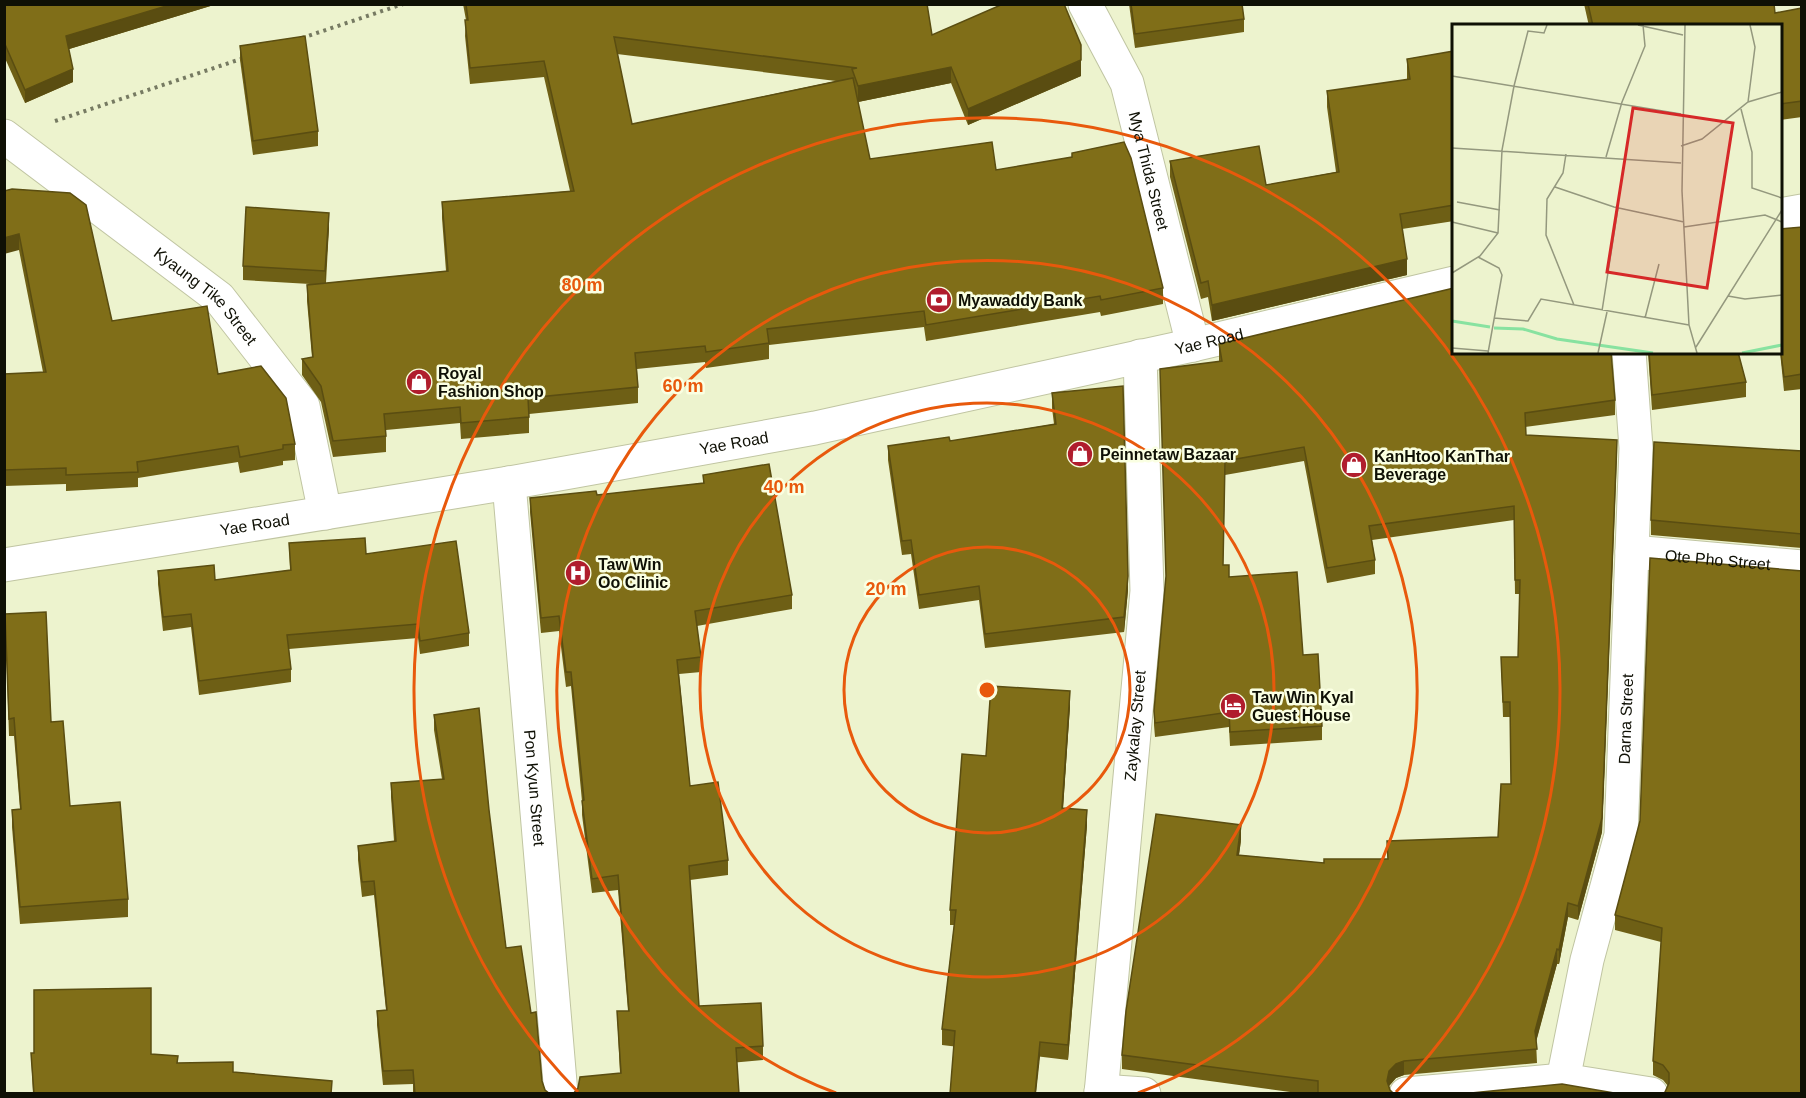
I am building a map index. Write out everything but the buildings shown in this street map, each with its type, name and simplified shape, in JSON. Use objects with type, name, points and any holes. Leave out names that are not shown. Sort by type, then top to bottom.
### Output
[{"type":"street","name":"Mya Thida Street","points":[[1085,4],[1127,83],[1193,345]]},
{"type":"street","name":"Kyaung Tike Street","points":[[5,136],[219,298],[303,406],[325,513]]},
{"type":"street","points":[[1782,215],[1802,211]]},
{"type":"street","name":"Yae Road","points":[[4,565],[509,483],[815,428],[1193,345],[1452,283]]},
{"type":"street","name":"Darna Street","points":[[1563,1080],[1587,960],[1621,835],[1636,448],[1629,354]]},
{"type":"street","name":"Zaykalay Street","points":[[1101,1092],[1147,591],[1140,356]]},
{"type":"street","name":"Pon Kyun Street","points":[[509,483],[561,1094]]},
{"type":"street","name":"Ote Pho Street","points":[[1632,552],[1802,567]]},
{"type":"street","points":[[1407,1094],[1563,1080],[1651,1094]]},
{"type":"street","points":[[1101,1092],[1144,1094]]},
{"type":"path","points":[[301,39],[403,4]]},
{"type":"path","points":[[5,136],[244,58]]},
{"type":"place","name":"Myawaddy Bank","points":[[939,300]]},
{"type":"place","name":"Royal Fashion Shop","points":[[419,382]]},
{"type":"place","name":"Peinnetaw Bazaar","points":[[1080,454]]},
{"type":"place","name":"KanHtoo KanThar Beverage","points":[[1354,465]]},
{"type":"place","name":"Taw Win Oo Clinic","points":[[578,573]]},
{"type":"place","name":"Taw Win Kyal Guest House","points":[[1233,706]]}]
